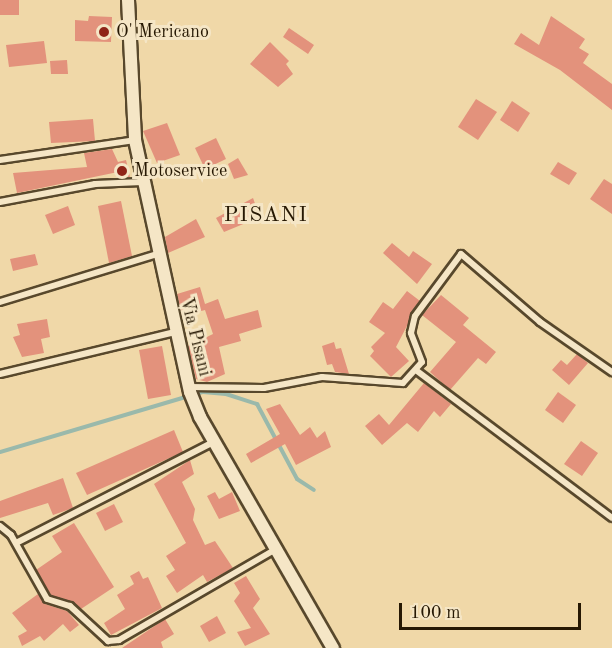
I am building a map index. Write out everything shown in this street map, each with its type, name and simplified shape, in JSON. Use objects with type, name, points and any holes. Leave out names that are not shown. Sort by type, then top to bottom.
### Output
[{"type":"street","name":"Via Pisani","points":[[128,0],[135,140],[157,254],[195,406],[333,648]]},
{"type":"lane","points":[[0,160],[135,140]]},
{"type":"lane","points":[[0,202],[95,184],[142,182]]},
{"type":"lane","points":[[0,302],[157,254]]},
{"type":"lane","points":[[190,389],[264,388],[322,377],[396,385],[417,370],[422,362],[411,333],[415,316],[461,254],[540,322],[612,372]]},
{"type":"lane","points":[[0,374],[175,332]]},
{"type":"lane","points":[[417,370],[612,518]]},
{"type":"lane","points":[[16,543],[215,440]]},
{"type":"lane","points":[[0,526],[16,543],[47,599],[70,606],[103,638],[114,645],[278,548]]},
{"type":"building","points":[[0,0],[19,0],[19,15],[0,15]]},
{"type":"building","points":[[89,16],[112,17],[111,42],[75,41],[75,20],[88,21]]},
{"type":"building","points":[[551,16],[585,39],[579,48],[589,54],[583,63],[612,84],[612,110],[560,70],[514,44],[521,33],[539,45]]},
{"type":"building","points":[[289,28],[314,45],[308,54],[283,37]]},
{"type":"building","points":[[44,41],[47,63],[9,67],[6,45]]},
{"type":"building","points":[[270,42],[289,61],[286,64],[293,74],[278,87],[250,64]]},
{"type":"building","points":[[67,60],[68,74],[51,74],[50,61]]},
{"type":"building","points":[[476,99],[497,112],[478,140],[458,127]]},
{"type":"building","points":[[512,101],[530,113],[518,132],[500,120]]},
{"type":"building","points":[[93,119],[95,141],[51,143],[49,122]]},
{"type":"building","points":[[167,123],[180,155],[157,163],[143,131]]},
{"type":"building","points":[[216,138],[226,159],[205,169],[195,148]]},
{"type":"building","points":[[112,149],[118,162],[126,160],[130,177],[119,178],[118,172],[17,193],[13,173],[87,167],[84,153]]},
{"type":"building","points":[[238,158],[248,175],[234,179],[228,164]]},
{"type":"building","points":[[558,162],[577,173],[569,185],[550,174]]},
{"type":"building","points":[[604,179],[612,184],[612,214],[590,199]]},
{"type":"building","points":[[253,198],[260,217],[224,232],[216,218]]},
{"type":"building","points":[[121,201],[132,256],[109,263],[98,206]]},
{"type":"building","points":[[68,206],[75,225],[53,234],[45,215]]},
{"type":"building","points":[[196,219],[205,237],[168,253],[165,237]]},
{"type":"building","points":[[392,243],[409,257],[413,251],[432,264],[417,284],[383,253]]},
{"type":"building","points":[[35,254],[38,265],[13,271],[10,259]]},
{"type":"building","points":[[200,287],[205,304],[218,299],[225,319],[258,310],[262,327],[239,334],[241,341],[219,347],[225,374],[207,382],[196,379],[188,346],[213,334],[205,310],[182,316],[177,294]]},
{"type":"building","points":[[407,291],[420,301],[396,347],[409,361],[391,377],[370,356],[374,351],[371,347],[385,333],[369,322],[383,302],[393,309]]},
{"type":"building","points":[[441,295],[469,318],[463,325],[496,352],[486,364],[478,358],[450,390],[430,372],[456,342],[422,315]]},
{"type":"building","points":[[47,319],[50,337],[41,339],[44,353],[22,357],[13,337],[20,335],[17,324]]},
{"type":"building","points":[[334,342],[336,349],[341,348],[349,374],[335,372],[332,364],[327,365],[322,346]]},
{"type":"building","points":[[162,346],[171,395],[148,399],[139,350]]},
{"type":"building","points":[[577,354],[588,363],[569,385],[552,370],[561,360],[567,365]]},
{"type":"building","points":[[424,383],[451,404],[440,417],[434,411],[418,432],[407,423],[382,445],[365,426],[379,414],[389,425]]},
{"type":"building","points":[[558,392],[576,405],[563,423],[545,410]]},
{"type":"building","points":[[280,404],[300,435],[310,427],[317,438],[325,431],[331,447],[296,465],[285,444],[251,463],[246,454],[280,434],[266,409]]},
{"type":"building","points":[[174,430],[183,452],[87,495],[76,473]]},
{"type":"building","points":[[581,441],[598,453],[582,476],[564,464]]},
{"type":"building","points":[[190,460],[194,474],[182,482],[195,509],[193,520],[205,545],[215,541],[233,568],[207,582],[203,575],[177,593],[166,576],[175,570],[166,556],[186,543],[154,484]]},
{"type":"building","points":[[63,478],[73,508],[53,515],[48,503],[0,518],[0,501]]},
{"type":"building","points":[[215,492],[219,499],[232,492],[240,511],[219,519],[207,496]]},
{"type":"building","points":[[114,504],[123,522],[105,531],[96,513]]},
{"type":"building","points":[[74,523],[114,587],[81,609],[51,595],[36,570],[62,552],[52,536]]},
{"type":"building","points":[[139,571],[143,579],[148,577],[162,608],[111,635],[104,623],[125,609],[117,595],[134,584],[130,576]]},
{"type":"building","points":[[246,576],[260,599],[253,608],[270,634],[245,646],[237,632],[251,628],[234,601],[240,593],[234,583]]},
{"type":"building","points":[[38,594],[45,604],[67,611],[79,625],[70,632],[63,624],[44,641],[40,636],[22,646],[18,636],[27,631],[12,613]]},
{"type":"building","points":[[217,616],[226,633],[209,642],[200,626]]},
{"type":"building","points":[[165,619],[174,634],[161,642],[163,648],[122,648]]},
{"type":"waterway","points":[[0,452],[203,392],[226,394],[257,404],[297,479],[314,490]]},
{"type":"place","name":"O' Mericano","points":[[104,32]]},
{"type":"place","name":"Motoservice","points":[[122,171]]},
{"type":"district","name":"PISANI","points":[[266,216]]}]
